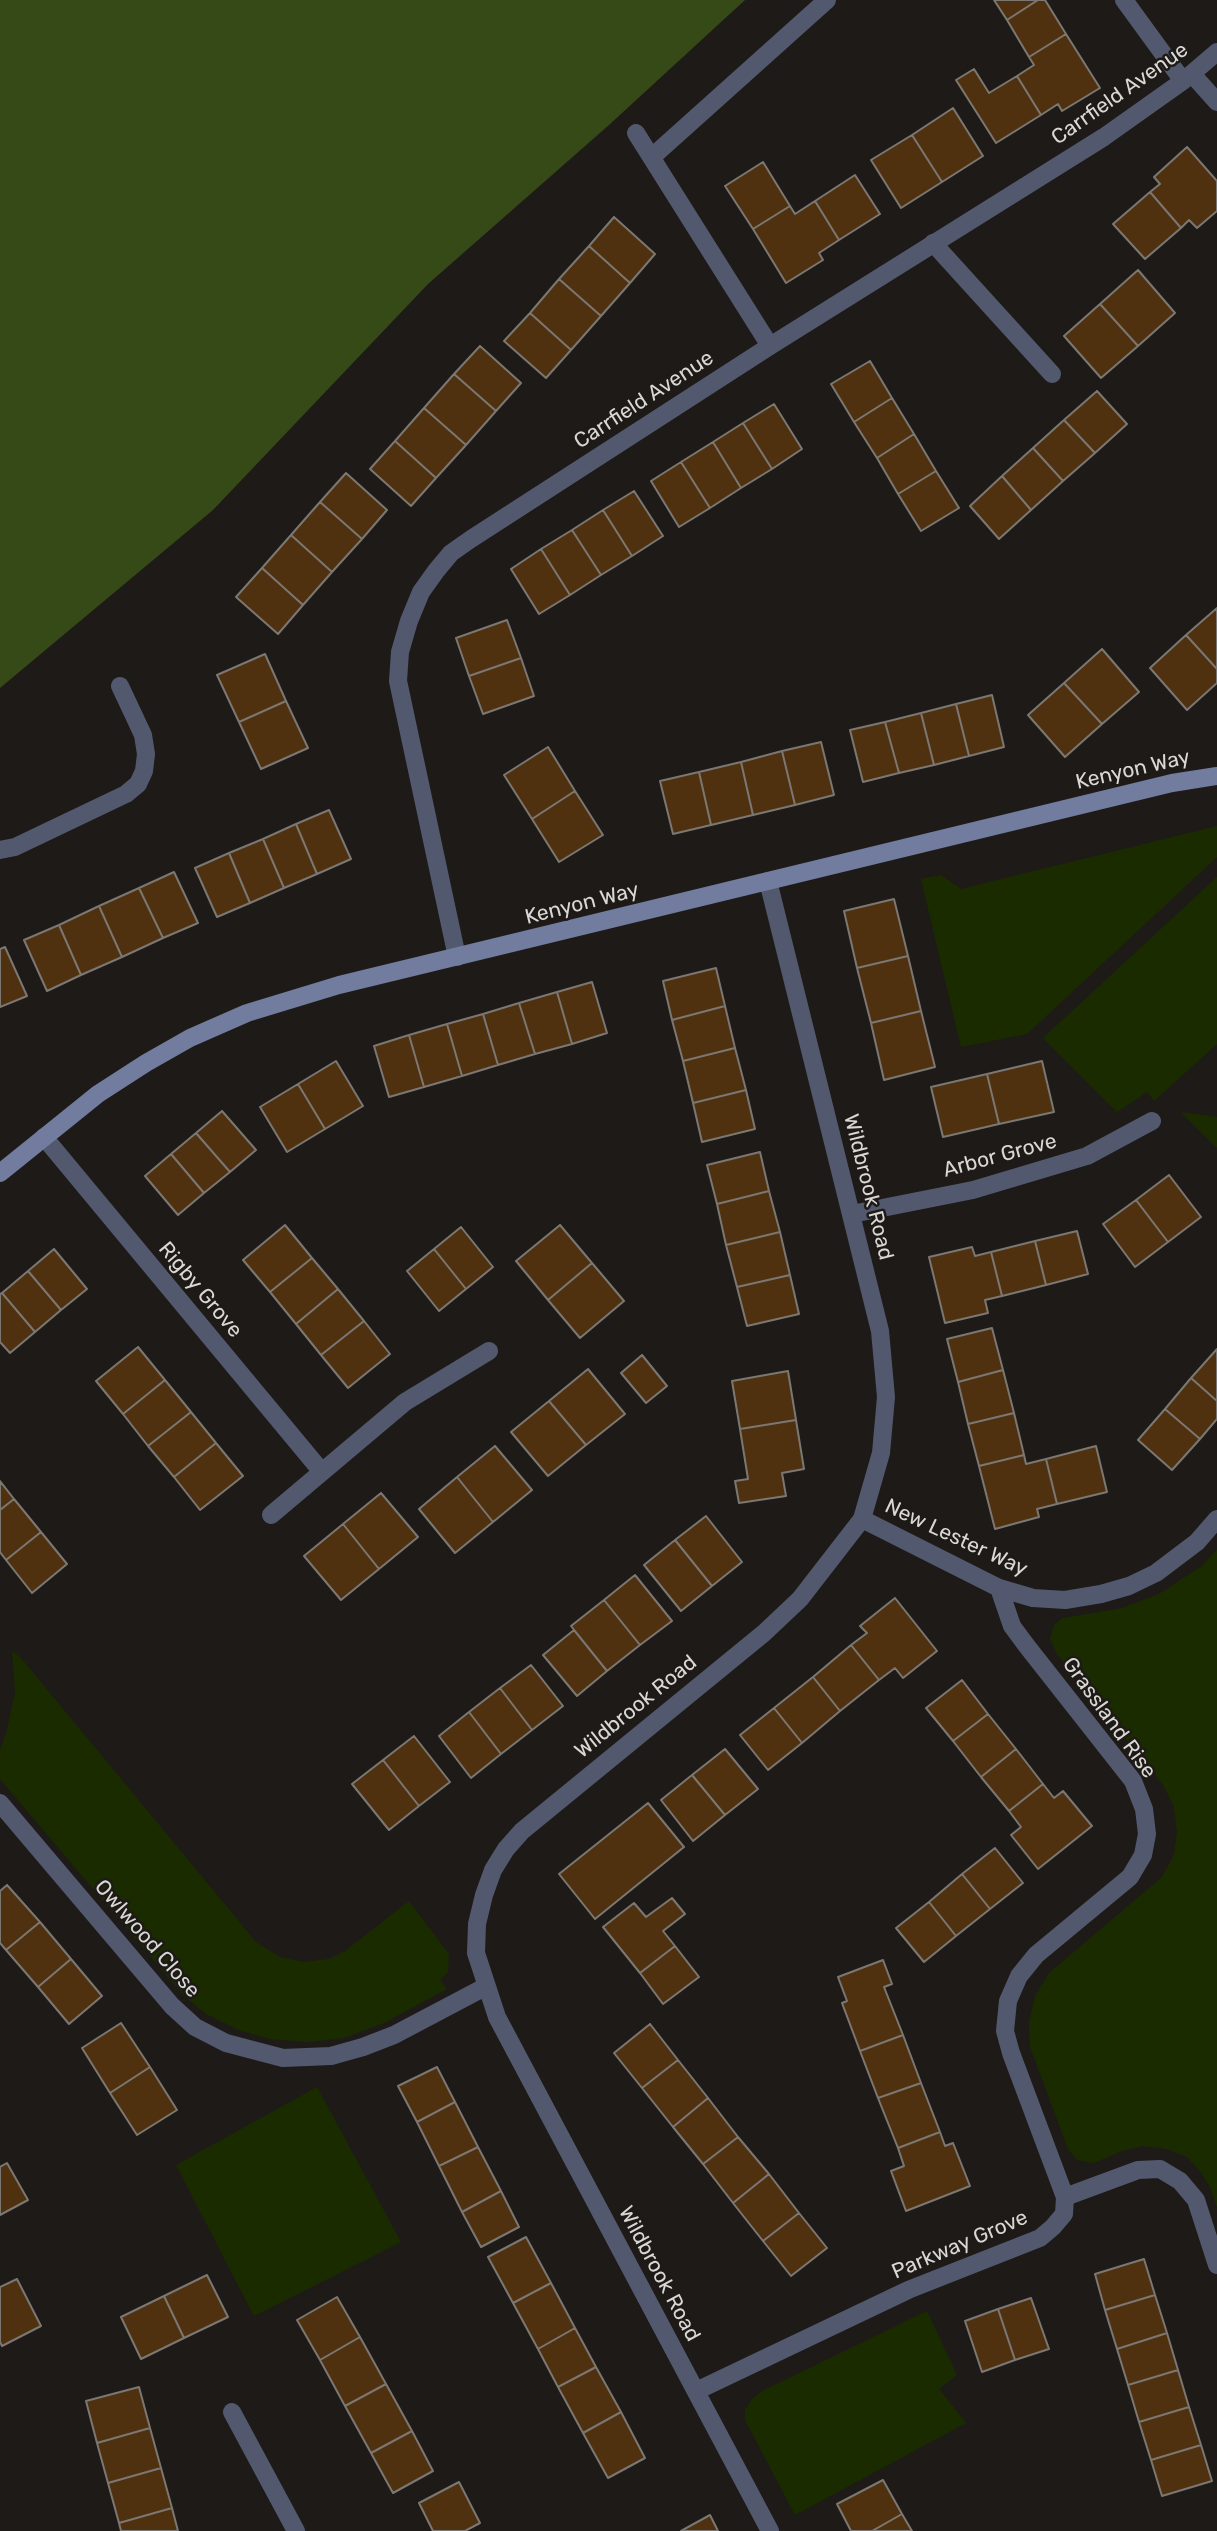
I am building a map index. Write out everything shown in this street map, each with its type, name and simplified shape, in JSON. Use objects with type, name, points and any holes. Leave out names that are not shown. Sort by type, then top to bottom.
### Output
[{"type":"street","points":[[652,157],[827,0]]},
{"type":"street","points":[[1124,0],[1187,77],[1217,102]]},
{"type":"street","name":"Carrfield Avenue","points":[[457,957],[398,681],[400,652],[421,592],[452,553],[770,346],[1104,137],[1217,52]]},
{"type":"street","points":[[636,133],[770,346]]},
{"type":"street","points":[[933,243],[1052,374]]},
{"type":"street","points":[[0,850],[15,847],[126,794],[138,784],[144,771],[146,754],[143,735],[120,686]]},
{"type":"street","name":"Kenyon Way","points":[[0,1173],[98,1094],[190,1038],[247,1013],[457,957],[768,881],[1172,783],[1217,776]]},
{"type":"street","name":"Wildbrook Road","points":[[768,881],[880,1331],[886,1397],[881,1453],[862,1519],[800,1600],[764,1633],[522,1830],[506,1849],[493,1870],[477,1924],[476,1953],[497,2017],[770,2531]]},
{"type":"street","name":"Arbor Grove","points":[[852,1214],[973,1189],[1087,1157],[1152,1121]]},
{"type":"street","name":"Rigby Grove","points":[[44,1137],[322,1472]]},
{"type":"street","points":[[271,1515],[405,1402],[489,1351]]},
{"type":"street","name":"New Lester Way","points":[[862,1519],[999,1588],[1033,1598],[1065,1600],[1129,1586],[1156,1573],[1178,1558],[1217,1520]]},
{"type":"street","name":"Grassland Rise","points":[[999,1588],[1012,1626],[1133,1781],[1144,1809],[1147,1834],[1143,1855],[1130,1877],[1037,1955],[1019,1976],[1008,2001],[1005,2031],[1010,2053],[1065,2197]]},
{"type":"street","name":"Owlwood Close","points":[[0,1803],[172,2006],[195,2027],[226,2043],[284,2057],[331,2056],[394,2035],[485,1987]]},
{"type":"street","points":[[1065,2197],[1138,2170],[1160,2169],[1180,2181],[1196,2200],[1217,2264]]},
{"type":"street","name":"Parkway Grove","points":[[696,2391],[908,2290],[1040,2238],[1064,2214],[1065,2197]]},
{"type":"street","points":[[232,2412],[296,2531]]},
{"type":"green space","points":[[0,0],[745,0],[609,125],[428,284],[213,510],[0,688]]},
{"type":"green space","points":[[1217,826],[1217,857],[1027,1034],[961,1047],[921,879],[941,875],[961,889]]},
{"type":"green space","points":[[1217,877],[1217,1044],[1154,1101],[1147,1092],[1117,1112],[1043,1038]]},
{"type":"green space","points":[[1180,1112],[1217,1117],[1217,1148]]},
{"type":"green space","points":[[1217,1549],[1217,2208],[1211,2189],[1201,2172],[1187,2157],[1167,2149],[1143,2146],[1122,2151],[1094,2163],[1077,2160],[1068,2149],[1030,2047],[1029,2023],[1035,1996],[1049,1973],[1161,1878],[1174,1855],[1177,1832],[1174,1807],[1163,1785],[1057,1654],[1050,1639],[1054,1625],[1063,1618],[1122,1608],[1159,1594],[1202,1566]]},
{"type":"green space","points":[[12,1651],[21,1658],[256,1942],[280,1957],[304,1962],[329,1959],[345,1951],[409,1901],[449,1954],[448,1972],[440,1980],[447,1989],[384,2023],[344,2038],[308,2042],[270,2039],[239,2030],[206,2014],[183,1995],[0,1779],[0,1750],[15,1692]]},
{"type":"green space","points":[[317,2087],[401,2242],[254,2316],[176,2165]]},
{"type":"green space","points":[[927,2311],[957,2375],[939,2389],[966,2423],[795,2515],[745,2420],[745,2410],[752,2399],[762,2391]]},
{"type":"building","points":[[994,0],[1038,0],[1007,20]]},
{"type":"building","points":[[1038,0],[1045,0],[1066,34],[1029,57],[1007,20]]},
{"type":"building","points":[[1066,34],[1100,88],[1062,111],[1058,104],[1041,115],[1017,76],[1034,65],[1029,57]]},
{"type":"building","points":[[974,69],[989,93],[1017,76],[1041,115],[996,143],[956,80]]},
{"type":"building","points":[[953,108],[983,156],[942,182],[912,135]]},
{"type":"building","points":[[912,135],[942,182],[901,208],[871,160]]},
{"type":"building","points":[[1187,147],[1217,181],[1217,211],[1197,228],[1189,220],[1181,228],[1150,192],[1160,184],[1154,177]]},
{"type":"building","points":[[763,162],[790,206],[753,229],[725,186]]},
{"type":"building","points":[[855,175],[880,214],[839,240],[815,201]]},
{"type":"building","points":[[1150,192],[1181,228],[1145,259],[1113,224]]},
{"type":"building","points":[[815,201],[839,240],[819,253],[823,260],[786,283],[753,229],[790,206],[795,214]]},
{"type":"building","points":[[614,217],[655,254],[630,283],[589,246]]},
{"type":"building","points":[[589,246],[630,283],[601,316],[559,279]]},
{"type":"building","points":[[1138,270],[1175,313],[1138,346],[1100,304]]},
{"type":"building","points":[[559,279],[601,316],[571,350],[530,313]]},
{"type":"building","points":[[1100,304],[1138,346],[1101,378],[1064,336]]},
{"type":"building","points":[[530,313],[571,350],[546,378],[504,341]]},
{"type":"building","points":[[480,346],[521,383],[496,411],[454,374]]},
{"type":"building","points":[[870,361],[892,398],[854,422],[831,384]]},
{"type":"building","points":[[454,374],[496,411],[466,445],[424,408]]},
{"type":"building","points":[[1097,391],[1127,424],[1095,453],[1064,420]]},
{"type":"building","points":[[892,398],[914,434],[877,458],[854,422]]},
{"type":"building","points":[[774,404],[802,449],[772,469],[743,423]]},
{"type":"building","points":[[424,408],[466,445],[436,478],[395,441]]},
{"type":"building","points":[[1064,420],[1095,453],[1063,481],[1033,448]]},
{"type":"building","points":[[743,423],[772,469],[741,488],[713,442]]},
{"type":"building","points":[[914,434],[936,471],[898,494],[877,458]]},
{"type":"building","points":[[395,441],[436,478],[411,506],[370,469]]},
{"type":"building","points":[[713,442],[741,488],[710,508],[681,462]]},
{"type":"building","points":[[1033,448],[1063,481],[1031,510],[1002,476]]},
{"type":"building","points":[[681,462],[710,508],[679,527],[651,481]]},
{"type":"building","points":[[936,471],[959,508],[921,531],[898,494]]},
{"type":"building","points":[[346,473],[387,510],[362,539],[320,502]]},
{"type":"building","points":[[1002,476],[1031,510],[999,539],[970,506]]},
{"type":"building","points":[[634,491],[663,536],[632,556],[603,510]]},
{"type":"building","points":[[320,502],[362,539],[332,572],[291,535]]},
{"type":"building","points":[[603,510],[632,556],[601,575],[572,530]]},
{"type":"building","points":[[572,530],[601,575],[570,595],[541,549]]},
{"type":"building","points":[[291,535],[332,572],[303,605],[262,568]]},
{"type":"building","points":[[541,549],[570,595],[539,614],[511,569]]},
{"type":"building","points":[[262,568],[303,605],[278,634],[236,597]]},
{"type":"building","points":[[1217,608],[1217,669],[1186,635]]},
{"type":"building","points":[[507,620],[521,658],[469,676],[456,638]]},
{"type":"building","points":[[1186,635],[1217,669],[1217,683],[1187,710],[1150,668]]},
{"type":"building","points":[[1102,649],[1139,692],[1102,724],[1064,683]]},
{"type":"building","points":[[265,654],[286,701],[239,722],[217,675]]},
{"type":"building","points":[[521,658],[534,696],[483,714],[469,676]]},
{"type":"building","points":[[1064,683],[1102,724],[1065,757],[1028,715]]},
{"type":"building","points":[[992,695],[1004,747],[969,756],[956,704]]},
{"type":"building","points":[[286,701],[308,748],[261,769],[239,722]]},
{"type":"building","points":[[956,704],[969,756],[934,765],[921,713]]},
{"type":"building","points":[[921,713],[934,765],[899,773],[885,722]]},
{"type":"building","points":[[885,722],[899,773],[863,782],[850,730]]},
{"type":"building","points":[[821,742],[834,795],[795,805],[782,751]]},
{"type":"building","points":[[548,747],[575,791],[532,819],[504,775]]},
{"type":"building","points":[[782,751],[795,805],[753,815],[741,762]]},
{"type":"building","points":[[741,762],[753,815],[711,825],[699,772]]},
{"type":"building","points":[[699,772],[711,825],[673,834],[660,781]]},
{"type":"building","points":[[575,791],[603,835],[559,862],[532,819]]},
{"type":"building","points":[[329,810],[351,859],[317,874],[296,824]]},
{"type":"building","points":[[296,824],[317,874],[284,888],[263,839]]},
{"type":"building","points":[[263,839],[284,888],[250,903],[229,853]]},
{"type":"building","points":[[229,853],[250,903],[217,917],[195,868]]},
{"type":"building","points":[[174,872],[198,923],[163,938],[139,888]]},
{"type":"building","points":[[139,888],[163,938],[122,957],[99,906]]},
{"type":"building","points":[[894,899],[908,956],[857,968],[844,911]]},
{"type":"building","points":[[99,906],[122,957],[81,975],[59,925]]},
{"type":"building","points":[[59,925],[81,975],[47,991],[24,940]]},
{"type":"building","points":[[5,947],[27,996],[0,1007],[0,949]]},
{"type":"building","points":[[908,956],[921,1011],[871,1023],[857,968]]},
{"type":"building","points":[[716,968],[725,1006],[672,1020],[663,981]]},
{"type":"building","points":[[592,982],[607,1033],[572,1044],[557,992]]},
{"type":"building","points":[[557,992],[572,1044],[535,1054],[519,1003]]},
{"type":"building","points":[[519,1003],[535,1054],[498,1065],[483,1014]]},
{"type":"building","points":[[725,1006],[735,1048],[683,1061],[672,1020]]},
{"type":"building","points":[[921,1011],[935,1067],[884,1080],[871,1023]]},
{"type":"building","points":[[483,1014],[498,1065],[462,1076],[447,1024]]},
{"type":"building","points":[[447,1024],[462,1076],[424,1087],[409,1035]]},
{"type":"building","points":[[409,1035],[424,1087],[389,1097],[374,1046]]},
{"type":"building","points":[[735,1048],[746,1090],[693,1103],[683,1061]]},
{"type":"building","points":[[336,1061],[363,1106],[325,1129],[298,1084]]},
{"type":"building","points":[[1042,1061],[1054,1112],[999,1124],[987,1074]]},
{"type":"building","points":[[987,1074],[999,1124],[943,1137],[931,1087]]},
{"type":"building","points":[[298,1084],[325,1129],[287,1152],[260,1107]]},
{"type":"building","points":[[746,1090],[755,1129],[702,1142],[693,1103]]},
{"type":"building","points":[[222,1111],[256,1150],[230,1172],[196,1133]]},
{"type":"building","points":[[196,1133],[230,1172],[204,1193],[171,1154]]},
{"type":"building","points":[[760,1152],[769,1191],[717,1204],[707,1165]]},
{"type":"building","points":[[171,1154],[204,1193],[178,1215],[145,1176]]},
{"type":"building","points":[[1169,1175],[1201,1217],[1168,1242],[1136,1200]]},
{"type":"building","points":[[769,1191],[780,1232],[726,1245],[717,1204]]},
{"type":"building","points":[[1136,1200],[1168,1242],[1135,1267],[1103,1224]]},
{"type":"building","points":[[285,1225],[312,1258],[270,1292],[243,1260]]},
{"type":"building","points":[[560,1225],[592,1263],[548,1300],[516,1261]]},
{"type":"building","points":[[461,1227],[493,1267],[466,1289],[434,1249]]},
{"type":"building","points":[[1077,1231],[1088,1274],[1046,1285],[1035,1241]]},
{"type":"building","points":[[780,1232],[790,1275],[737,1287],[726,1245]]},
{"type":"building","points":[[1035,1241],[1046,1285],[1002,1296],[991,1252]]},
{"type":"building","points":[[972,1247],[975,1256],[991,1252],[1002,1296],[985,1300],[988,1313],[945,1323],[929,1257]]},
{"type":"building","points":[[54,1249],[87,1289],[61,1310],[28,1271]]},
{"type":"building","points":[[434,1249],[466,1289],[439,1311],[407,1271]]},
{"type":"building","points":[[312,1258],[338,1289],[296,1324],[270,1292]]},
{"type":"building","points":[[592,1263],[624,1301],[580,1338],[548,1300]]},
{"type":"building","points":[[28,1271],[61,1310],[35,1332],[2,1293]]},
{"type":"building","points":[[790,1275],[799,1314],[747,1326],[737,1287]]},
{"type":"building","points":[[338,1289],[364,1321],[321,1355],[296,1324]]},
{"type":"building","points":[[2,1293],[35,1332],[10,1353],[0,1342]]},
{"type":"building","points":[[364,1321],[390,1354],[348,1388],[321,1355]]},
{"type":"building","points":[[992,1328],[1003,1370],[958,1382],[947,1339]]},
{"type":"building","points":[[138,1347],[165,1380],[123,1414],[96,1381]]},
{"type":"building","points":[[1217,1349],[1217,1401],[1191,1378]]},
{"type":"building","points":[[642,1355],[667,1386],[646,1403],[621,1373]]},
{"type":"building","points":[[588,1369],[625,1414],[586,1445],[549,1401]]},
{"type":"building","points":[[1003,1370],[1014,1413],[968,1424],[958,1382]]},
{"type":"building","points":[[788,1371],[796,1420],[740,1429],[732,1381]]},
{"type":"building","points":[[1191,1378],[1217,1401],[1217,1419],[1200,1439],[1165,1409]]},
{"type":"building","points":[[165,1380],[191,1412],[148,1446],[123,1414]]},
{"type":"building","points":[[549,1401],[586,1445],[548,1476],[511,1432]]},
{"type":"building","points":[[1165,1409],[1200,1439],[1172,1470],[1138,1440]]},
{"type":"building","points":[[191,1412],[216,1443],[174,1477],[148,1446]]},
{"type":"building","points":[[1014,1413],[1024,1455],[979,1466],[968,1424]]},
{"type":"building","points":[[796,1420],[804,1469],[782,1473],[786,1496],[739,1503],[735,1481],[748,1479],[740,1429]]},
{"type":"building","points":[[216,1443],[243,1476],[200,1510],[174,1477]]},
{"type":"building","points":[[495,1446],[532,1490],[493,1522],[457,1477]]},
{"type":"building","points":[[1096,1446],[1107,1492],[1057,1504],[1046,1459]]},
{"type":"building","points":[[1024,1455],[1026,1464],[1046,1459],[1057,1504],[1037,1509],[1039,1517],[995,1529],[979,1466]]},
{"type":"building","points":[[457,1477],[493,1522],[455,1553],[419,1509]]},
{"type":"building","points":[[0,1481],[14,1499],[0,1510]]},
{"type":"building","points":[[381,1493],[418,1537],[379,1569],[343,1524]]},
{"type":"building","points":[[14,1499],[41,1532],[6,1560],[0,1552],[0,1510]]},
{"type":"building","points":[[706,1516],[742,1562],[712,1586],[675,1540]]},
{"type":"building","points":[[343,1524],[379,1569],[341,1600],[304,1556]]},
{"type":"building","points":[[41,1532],[67,1564],[32,1593],[6,1560]]},
{"type":"building","points":[[675,1540],[712,1586],[681,1611],[644,1565]]},
{"type":"building","points":[[635,1575],[672,1621],[640,1645],[604,1600]]},
{"type":"building","points":[[895,1598],[937,1651],[903,1678],[895,1668],[879,1680],[851,1645],[867,1633],[860,1626]]},
{"type":"building","points":[[604,1600],[640,1645],[607,1671],[571,1626]]},
{"type":"building","points":[[574,1630],[607,1671],[577,1696],[543,1655]]},
{"type":"building","points":[[851,1645],[879,1680],[840,1711],[813,1677]]},
{"type":"building","points":[[531,1665],[563,1706],[532,1730],[500,1688]]},
{"type":"building","points":[[813,1677],[840,1711],[802,1743],[774,1708]]},
{"type":"building","points":[[962,1680],[988,1714],[953,1741],[926,1708]]},
{"type":"building","points":[[500,1688],[532,1730],[501,1754],[469,1712]]},
{"type":"building","points":[[774,1708],[802,1743],[768,1770],[740,1735]]},
{"type":"building","points":[[469,1712],[501,1754],[471,1778],[439,1736]]},
{"type":"building","points":[[988,1714],[1016,1749],[981,1777],[953,1741]]},
{"type":"building","points":[[414,1736],[450,1782],[419,1806],[383,1760]]},
{"type":"building","points":[[725,1749],[758,1789],[725,1815],[692,1775]]},
{"type":"building","points":[[1016,1749],[1043,1784],[1009,1811],[981,1777]]},
{"type":"building","points":[[383,1760],[419,1806],[389,1830],[352,1784]]},
{"type":"building","points":[[692,1775],[725,1815],[693,1841],[661,1800]]},
{"type":"building","points":[[1043,1784],[1054,1798],[1063,1791],[1092,1826],[1038,1869],[1011,1835],[1021,1827],[1009,1811]]},
{"type":"building","points":[[648,1803],[684,1847],[595,1919],[559,1874]]},
{"type":"building","points":[[995,1848],[1023,1883],[990,1909],[962,1874]]},
{"type":"building","points":[[962,1874],[990,1909],[956,1936],[929,1902]]},
{"type":"building","points":[[7,1885],[40,1922],[6,1950],[0,1943],[0,1891]]},
{"type":"building","points":[[672,1898],[685,1914],[663,1931],[675,1946],[640,1973],[603,1927],[634,1903],[646,1917]]},
{"type":"building","points":[[929,1902],[956,1936],[924,1962],[896,1928]]},
{"type":"building","points":[[40,1922],[71,1959],[38,1987],[6,1950]]},
{"type":"building","points":[[675,1946],[699,1977],[663,2004],[640,1973]]},
{"type":"building","points":[[71,1959],[102,1996],[69,2024],[38,1987]]},
{"type":"building","points":[[883,1960],[892,1984],[884,1987],[903,2035],[860,2051],[842,2003],[847,2001],[838,1977]]},
{"type":"building","points":[[121,2023],[150,2067],[110,2093],[82,2048]]},
{"type":"building","points":[[650,2024],[678,2060],[642,2088],[614,2053]]},
{"type":"building","points":[[903,2035],[921,2083],[878,2098],[860,2051]]},
{"type":"building","points":[[678,2060],[708,2098],[673,2127],[642,2088]]},
{"type":"building","points":[[150,2067],[177,2110],[137,2135],[110,2093]]},
{"type":"building","points":[[437,2067],[455,2102],[417,2122],[398,2086]]},
{"type":"building","points":[[921,2083],[940,2132],[898,2148],[878,2098]]},
{"type":"building","points":[[708,2098],[738,2137],[703,2164],[673,2127]]},
{"type":"building","points":[[455,2102],[478,2147],[439,2166],[417,2122]]},
{"type":"building","points":[[940,2132],[945,2146],[953,2143],[970,2186],[906,2211],[891,2171],[904,2166],[898,2148]]},
{"type":"building","points":[[738,2137],[769,2174],[733,2203],[703,2164]]},
{"type":"building","points":[[478,2147],[501,2191],[462,2212],[439,2166]]},
{"type":"building","points":[[7,2163],[28,2200],[0,2215],[0,2167]]},
{"type":"building","points":[[769,2174],[799,2213],[763,2241],[733,2203]]},
{"type":"building","points":[[501,2191],[519,2227],[481,2247],[462,2212]]},
{"type":"building","points":[[799,2213],[827,2248],[791,2276],[763,2241]]},
{"type":"building","points":[[526,2237],[551,2283],[513,2303],[488,2257]]},
{"type":"building","points":[[1144,2259],[1155,2295],[1105,2310],[1095,2274]]},
{"type":"building","points":[[207,2275],[228,2317],[184,2338],[164,2296]]},
{"type":"building","points":[[17,2279],[41,2326],[2,2346],[0,2287]]},
{"type":"building","points":[[551,2283],[575,2328],[538,2349],[513,2303]]},
{"type":"building","points":[[1155,2295],[1167,2333],[1117,2349],[1105,2310]]},
{"type":"building","points":[[164,2296],[184,2338],[141,2359],[121,2317]]},
{"type":"building","points":[[337,2297],[360,2337],[320,2360],[297,2320]]},
{"type":"building","points":[[1031,2298],[1049,2349],[1015,2360],[998,2309]]},
{"type":"building","points":[[998,2309],[1015,2360],[982,2372],[965,2321]]},
{"type":"building","points":[[575,2328],[596,2367],[558,2387],[538,2349]]},
{"type":"building","points":[[1167,2333],[1178,2370],[1128,2385],[1117,2349]]},
{"type":"building","points":[[360,2337],[386,2384],[345,2406],[320,2360]]},
{"type":"building","points":[[596,2367],[621,2412],[583,2433],[558,2387]]},
{"type":"building","points":[[1178,2370],[1189,2407],[1139,2422],[1128,2385]]},
{"type":"building","points":[[386,2384],[412,2431],[371,2453],[345,2406]]},
{"type":"building","points":[[139,2387],[150,2428],[97,2443],[86,2401]]},
{"type":"building","points":[[1189,2407],[1201,2445],[1151,2460],[1139,2422]]},
{"type":"building","points":[[621,2412],[645,2458],[608,2478],[583,2433]]},
{"type":"building","points":[[150,2428],[161,2468],[108,2483],[97,2443]]},
{"type":"building","points":[[412,2431],[433,2471],[393,2493],[371,2453]]},
{"type":"building","points":[[1201,2445],[1212,2481],[1162,2496],[1151,2460]]},
{"type":"building","points":[[161,2468],[172,2508],[119,2523],[108,2483]]},
{"type":"building","points":[[883,2480],[902,2514],[872,2531],[851,2531],[837,2504]]},
{"type":"building","points":[[459,2482],[480,2523],[465,2531],[433,2531],[419,2503]]},
{"type":"building","points":[[172,2508],[178,2531],[121,2531],[119,2523]]},
{"type":"building","points":[[902,2514],[912,2531],[872,2531]]},
{"type":"building","points":[[710,2515],[718,2531],[681,2531]]}]
